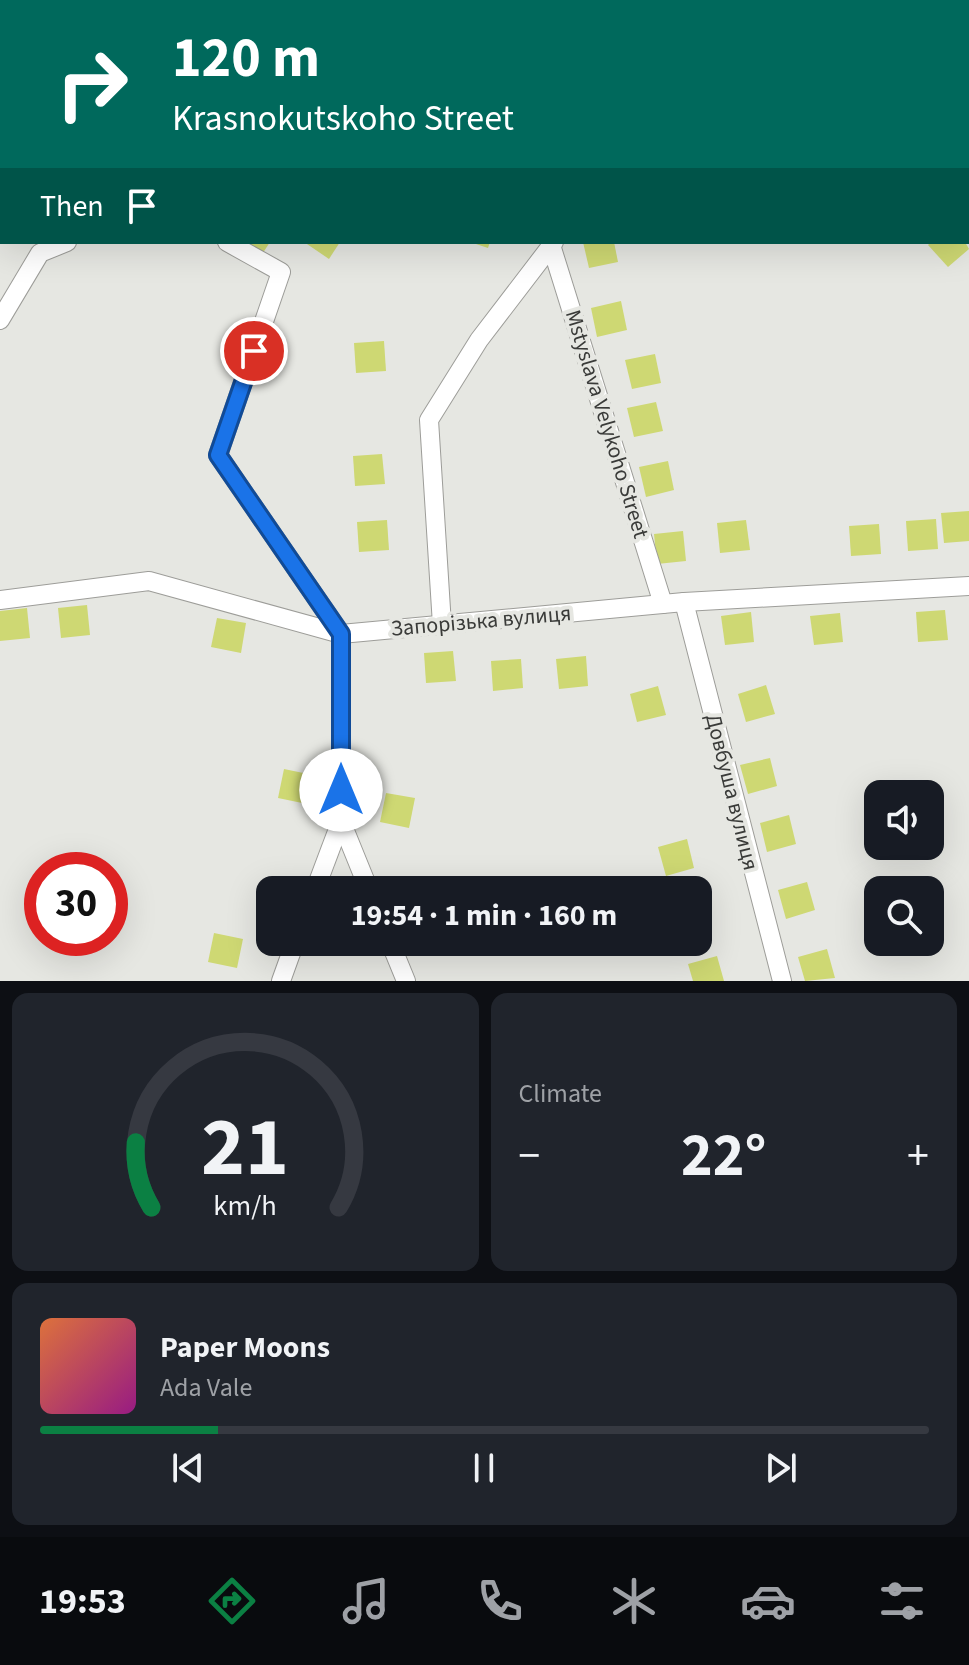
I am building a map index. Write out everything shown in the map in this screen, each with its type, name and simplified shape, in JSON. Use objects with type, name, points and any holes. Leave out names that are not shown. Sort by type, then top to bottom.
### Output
[{"type":"street","points":[[0,320],[40,253],[62,244]]},
{"type":"street","points":[[231,244],[281,272],[218,455],[341,634],[341,821],[320,876]]},
{"type":"street","points":[[442,625],[429,420],[479,340],[553,244]]},
{"type":"street","name":"Mstyslava Velykoho Street","points":[[553,244],[663,604]]},
{"type":"street","name":"Запорізька вулиця","points":[[0,600],[149,581],[341,634],[684,602],[969,586]]},
{"type":"street","name":"Довбуша вулиця","points":[[684,602],[782,981]]},
{"type":"street","points":[[341,821],[363,876]]},
{"type":"street","points":[[281,981],[290,956]]},
{"type":"street","points":[[396,956],[406,981]]},
{"type":"building","points":[[237,244],[269,244],[259,259]]},
{"type":"building","points":[[307,244],[339,244],[329,259]]},
{"type":"building","points":[[583,244],[614,244],[618,262],[589,268]]},
{"type":"building","points":[[966,244],[969,249],[948,267],[928,245]]},
{"type":"building","points":[[621,301],[627,330],[597,337],[591,308]]},
{"type":"building","points":[[384,341],[386,371],[356,373],[354,343]]},
{"type":"building","points":[[655,354],[661,383],[632,389],[625,360]]},
{"type":"building","points":[[656,402],[663,431],[634,437],[627,408]]},
{"type":"building","points":[[382,454],[385,484],[355,486],[353,456]]},
{"type":"building","points":[[668,461],[674,490],[646,497],[639,467]]},
{"type":"building","points":[[969,511],[969,541],[944,543],[941,513]]},
{"type":"building","points":[[936,519],[938,549],[908,551],[906,521]]},
{"type":"building","points":[[387,520],[389,550],[359,552],[357,522]]},
{"type":"building","points":[[746,520],[750,550],[720,553],[717,523]]},
{"type":"building","points":[[879,524],[881,554],[851,556],[849,526]]},
{"type":"building","points":[[683,531],[686,561],[657,564],[654,534]]},
{"type":"building","points":[[87,605],[90,635],[61,638],[58,608]]},
{"type":"building","points":[[27,608],[30,638],[0,641],[0,611]]},
{"type":"building","points":[[945,610],[948,640],[918,642],[916,612]]},
{"type":"building","points":[[751,612],[754,642],[725,645],[721,616]]},
{"type":"building","points":[[840,613],[843,642],[814,645],[810,616]]},
{"type":"building","points":[[217,618],[246,623],[241,653],[211,647]]},
{"type":"building","points":[[453,651],[456,681],[426,683],[424,653]]},
{"type":"building","points":[[586,656],[588,686],[559,689],[556,659]]},
{"type":"building","points":[[521,659],[523,688],[493,691],[491,661]]},
{"type":"building","points":[[766,685],[775,714],[746,722],[738,694]]},
{"type":"building","points":[[658,686],[666,715],[637,722],[630,694]]},
{"type":"building","points":[[770,758],[777,786],[748,794],[740,765]]},
{"type":"building","points":[[284,769],[313,775],[307,804],[278,798]]},
{"type":"building","points":[[386,793],[415,798],[409,828],[380,822]]},
{"type":"building","points":[[789,815],[796,844],[767,852],[760,823]]},
{"type":"building","points":[[687,839],[694,868],[666,876],[658,847]]},
{"type":"building","points":[[807,882],[815,910],[786,919],[778,890]]},
{"type":"building","points":[[214,933],[243,939],[237,968],[208,962]]},
{"type":"building","points":[[827,949],[835,978],[805,981],[798,957]]},
{"type":"building","points":[[717,956],[724,981],[693,981],[688,964]]},
{"type":"route","points":[[254,351],[218,455],[341,634],[341,790]]}]
